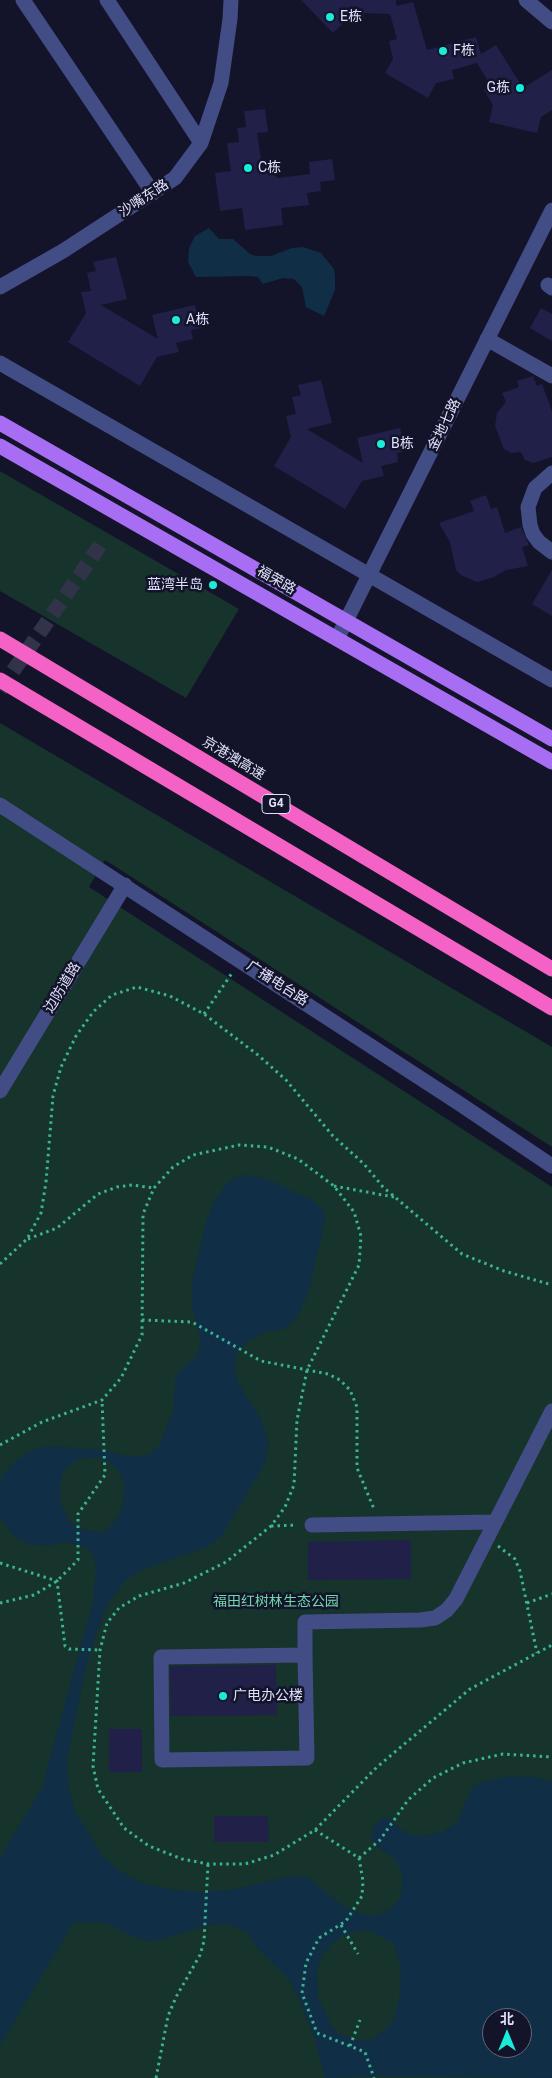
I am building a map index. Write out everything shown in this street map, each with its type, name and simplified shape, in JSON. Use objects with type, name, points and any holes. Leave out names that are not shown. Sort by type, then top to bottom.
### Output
[{"type":"highway","name":"京港澳高速","points":[[0,639],[552,969]]},
{"type":"highway","name":"G4","points":[[0,680],[552,1008]]},
{"type":"main road","name":"福荣路","points":[[0,423],[552,740]]},
{"type":"main road","name":"福荣路","points":[[0,446],[552,762]]},
{"type":"street","points":[[23,0],[153,193]]},
{"type":"street","points":[[107,0],[202,143]]},
{"type":"street","name":"沙嘴东路","points":[[0,287],[63,251],[175,178],[202,143],[222,84],[231,0]]},
{"type":"street","points":[[526,0],[552,22]]},
{"type":"street","name":"金地七路","points":[[337,639],[552,210]]},
{"type":"street","points":[[487,339],[552,376]]},
{"type":"street","points":[[0,364],[552,680]]},
{"type":"street","points":[[552,473],[535,488],[528,507],[528,516],[533,534],[539,542],[552,552]]},
{"type":"street","name":"广播电台路","points":[[0,805],[126,885],[552,1166]]},
{"type":"street","name":"边防道路","points":[[0,1091],[126,885]]},
{"type":"street","points":[[305,1655],[161,1657],[162,1760],[307,1758],[305,1622],[420,1620],[435,1618],[441,1614],[456,1599],[552,1411]]},
{"type":"street","points":[[312,1525],[495,1522]]},
{"type":"path","points":[[204,1014],[241,961]]},
{"type":"path","points":[[27,1239],[42,1205],[46,1182],[53,1096],[61,1067],[76,1036],[93,1012],[112,995],[137,987],[170,996],[204,1014],[286,1080],[333,1136],[364,1164],[383,1188],[462,1254],[504,1272],[552,1285]]},
{"type":"path","points":[[0,1445],[42,1422],[102,1400],[121,1378],[142,1335],[143,1214],[154,1188],[173,1167],[193,1155],[239,1145],[268,1147],[298,1159],[334,1186],[354,1212],[362,1236],[359,1265],[307,1370],[298,1420],[294,1485],[285,1507],[271,1526],[226,1562],[184,1583],[139,1596],[120,1608],[107,1624],[100,1650],[93,1766],[98,1789],[124,1828],[149,1846],[182,1859],[208,1864],[245,1864],[274,1855],[315,1830],[377,1767],[432,1718],[470,1689],[552,1646]]},
{"type":"path","points":[[0,1264],[27,1239],[57,1228],[98,1194],[117,1187],[132,1185],[154,1188]]},
{"type":"path","points":[[334,1186],[394,1198]]},
{"type":"path","points":[[142,1320],[192,1322],[261,1360],[328,1374],[340,1380],[350,1390],[356,1407],[357,1468],[380,1524]]},
{"type":"path","points":[[0,1603],[34,1595],[57,1581],[78,1560],[78,1514],[105,1475],[102,1400]]},
{"type":"path","points":[[271,1526],[312,1525]]},
{"type":"path","points":[[486,1540],[508,1552],[515,1559],[527,1603],[537,1653]]},
{"type":"path","points":[[0,1563],[57,1581]]},
{"type":"path","points":[[57,1581],[65,1646],[69,1649],[100,1650]]},
{"type":"path","points":[[527,1603],[552,1594]]},
{"type":"path","points":[[359,1858],[380,1840],[397,1813],[432,1778],[463,1763],[503,1754],[552,1757]]},
{"type":"path","points":[[315,1830],[359,1858],[363,1881],[362,1896],[346,1922],[319,1938],[306,1963],[302,1993],[317,2033],[365,2052],[374,2078]]},
{"type":"path","points":[[156,2078],[168,2016],[176,1997],[200,1955],[204,1940],[208,1864]]},
{"type":"path","points":[[341,1925],[358,1954]]},
{"type":"path","points":[[350,2046],[360,2020]]},
{"type":"green space","points":[[0,471],[239,609],[186,698],[0,591]]},
{"type":"green space","name":"福田红树林生态公园","points":[[0,723],[552,1047],[552,1147],[105,860],[89,887],[552,1187],[552,2078],[0,2078]]},
{"type":"water","points":[[209,228],[219,239],[233,239],[250,254],[256,256],[271,256],[292,248],[303,247],[321,253],[334,269],[335,275],[335,290],[324,316],[306,307],[302,287],[294,279],[283,278],[263,284],[258,277],[196,277],[188,262],[189,248],[195,236]]},
{"type":"water","points":[[242,1175],[265,1178],[315,1202],[323,1209],[325,1220],[309,1291],[296,1319],[284,1329],[265,1332],[248,1341],[237,1352],[234,1367],[238,1383],[261,1419],[269,1443],[265,1463],[222,1535],[207,1547],[141,1570],[126,1580],[108,1604],[97,1631],[85,1672],[67,1758],[69,1791],[75,1811],[103,1857],[119,1870],[140,1882],[167,1889],[196,1892],[232,1890],[290,1876],[307,1877],[343,1906],[359,1913],[375,1916],[389,1910],[400,1899],[402,1887],[402,1872],[394,1858],[378,1848],[371,1839],[374,1826],[383,1818],[389,1818],[400,1829],[412,1836],[443,1832],[457,1822],[472,1788],[484,1781],[506,1777],[532,1777],[552,1781],[552,2078],[383,2076],[325,2078],[315,2039],[296,1992],[287,1977],[257,1948],[246,1931],[227,1924],[208,1925],[152,1942],[137,1938],[105,1923],[74,1922],[0,2045],[0,1857],[42,1788],[93,1601],[96,1571],[94,1557],[85,1546],[64,1542],[46,1546],[28,1544],[12,1535],[0,1516],[0,1484],[2,1477],[14,1462],[34,1449],[53,1446],[103,1450],[131,1457],[149,1455],[160,1444],[173,1411],[176,1376],[184,1366],[193,1360],[199,1350],[200,1338],[192,1305],[192,1282],[206,1222],[215,1200],[231,1180]],"holes":[[[96,1457],[108,1461],[118,1470],[124,1482],[124,1497],[120,1514],[110,1527],[102,1532],[84,1530],[70,1522],[60,1502],[60,1484],[63,1473],[69,1465],[78,1459]],[[362,1931],[372,1932],[394,1944],[400,1965],[401,1988],[395,2018],[389,2026],[373,2039],[359,2041],[337,2033],[330,2023],[318,1997],[317,1969],[322,1955],[341,1936]]]},
{"type":"building","points":[[301,0],[396,0],[396,6],[413,2],[427,50],[476,37],[481,54],[496,45],[523,88],[552,70],[552,110],[541,117],[537,133],[489,122],[493,105],[484,90],[491,86],[477,63],[452,70],[454,79],[436,83],[428,98],[385,73],[393,59],[389,41],[397,39],[390,14],[364,13],[363,22],[345,21],[333,33]]},
{"type":"building","name":"C栋","points":[[265,109],[268,132],[257,133],[262,165],[278,178],[310,174],[309,162],[332,159],[335,180],[320,182],[321,191],[307,193],[309,205],[281,208],[283,225],[245,230],[242,208],[220,211],[215,173],[231,171],[227,143],[239,142],[237,128],[246,127],[244,111]]},
{"type":"building","name":"A栋","points":[[116,257],[127,299],[101,305],[158,339],[152,315],[195,305],[201,328],[191,330],[193,339],[176,343],[179,352],[157,357],[140,386],[68,342],[86,313],[81,292],[91,291],[87,273],[96,271],[93,262]]},
{"type":"building","points":[[541,308],[552,314],[552,341],[530,328]]},
{"type":"building","points":[[533,376],[537,386],[542,384],[552,411],[552,457],[533,463],[525,460],[521,452],[511,453],[504,449],[495,426],[497,413],[506,402],[502,393],[519,387],[517,381]]},
{"type":"building","name":"B栋","points":[[321,380],[332,423],[307,429],[363,463],[357,438],[400,428],[406,451],[397,453],[398,462],[381,466],[384,476],[362,481],[345,509],[274,466],[291,437],[286,416],[296,414],[292,397],[301,395],[298,385]]},
{"type":"building","points":[[486,495],[491,509],[497,507],[505,533],[521,527],[529,545],[522,547],[528,566],[506,570],[494,577],[477,582],[461,575],[456,570],[450,542],[439,523],[474,511],[470,501]]},
{"type":"building","points":[[552,570],[552,616],[532,604]]},
{"type":"building","points":[[411,1540],[411,1579],[308,1580],[308,1542]]},
{"type":"building","name":"广电办公楼","points":[[276,1665],[277,1715],[171,1716],[170,1666]]},
{"type":"building","points":[[109,1729],[142,1729],[142,1772],[109,1772]]},
{"type":"building","points":[[214,1816],[268,1816],[269,1842],[214,1842]]},
{"type":"tunnel","points":[[0,690],[101,544]]},
{"type":"place","name":"E栋","points":[[330,17]]},
{"type":"place","name":"F栋","points":[[443,51]]},
{"type":"place","name":"G栋","points":[[520,88]]},
{"type":"place","name":"C栋","points":[[248,168]]},
{"type":"place","name":"A栋","points":[[176,320]]},
{"type":"place","name":"B栋","points":[[381,444]]},
{"type":"place","name":"蓝湾半岛","points":[[213,585]]},
{"type":"place","name":"广电办公楼","points":[[223,1696]]}]
